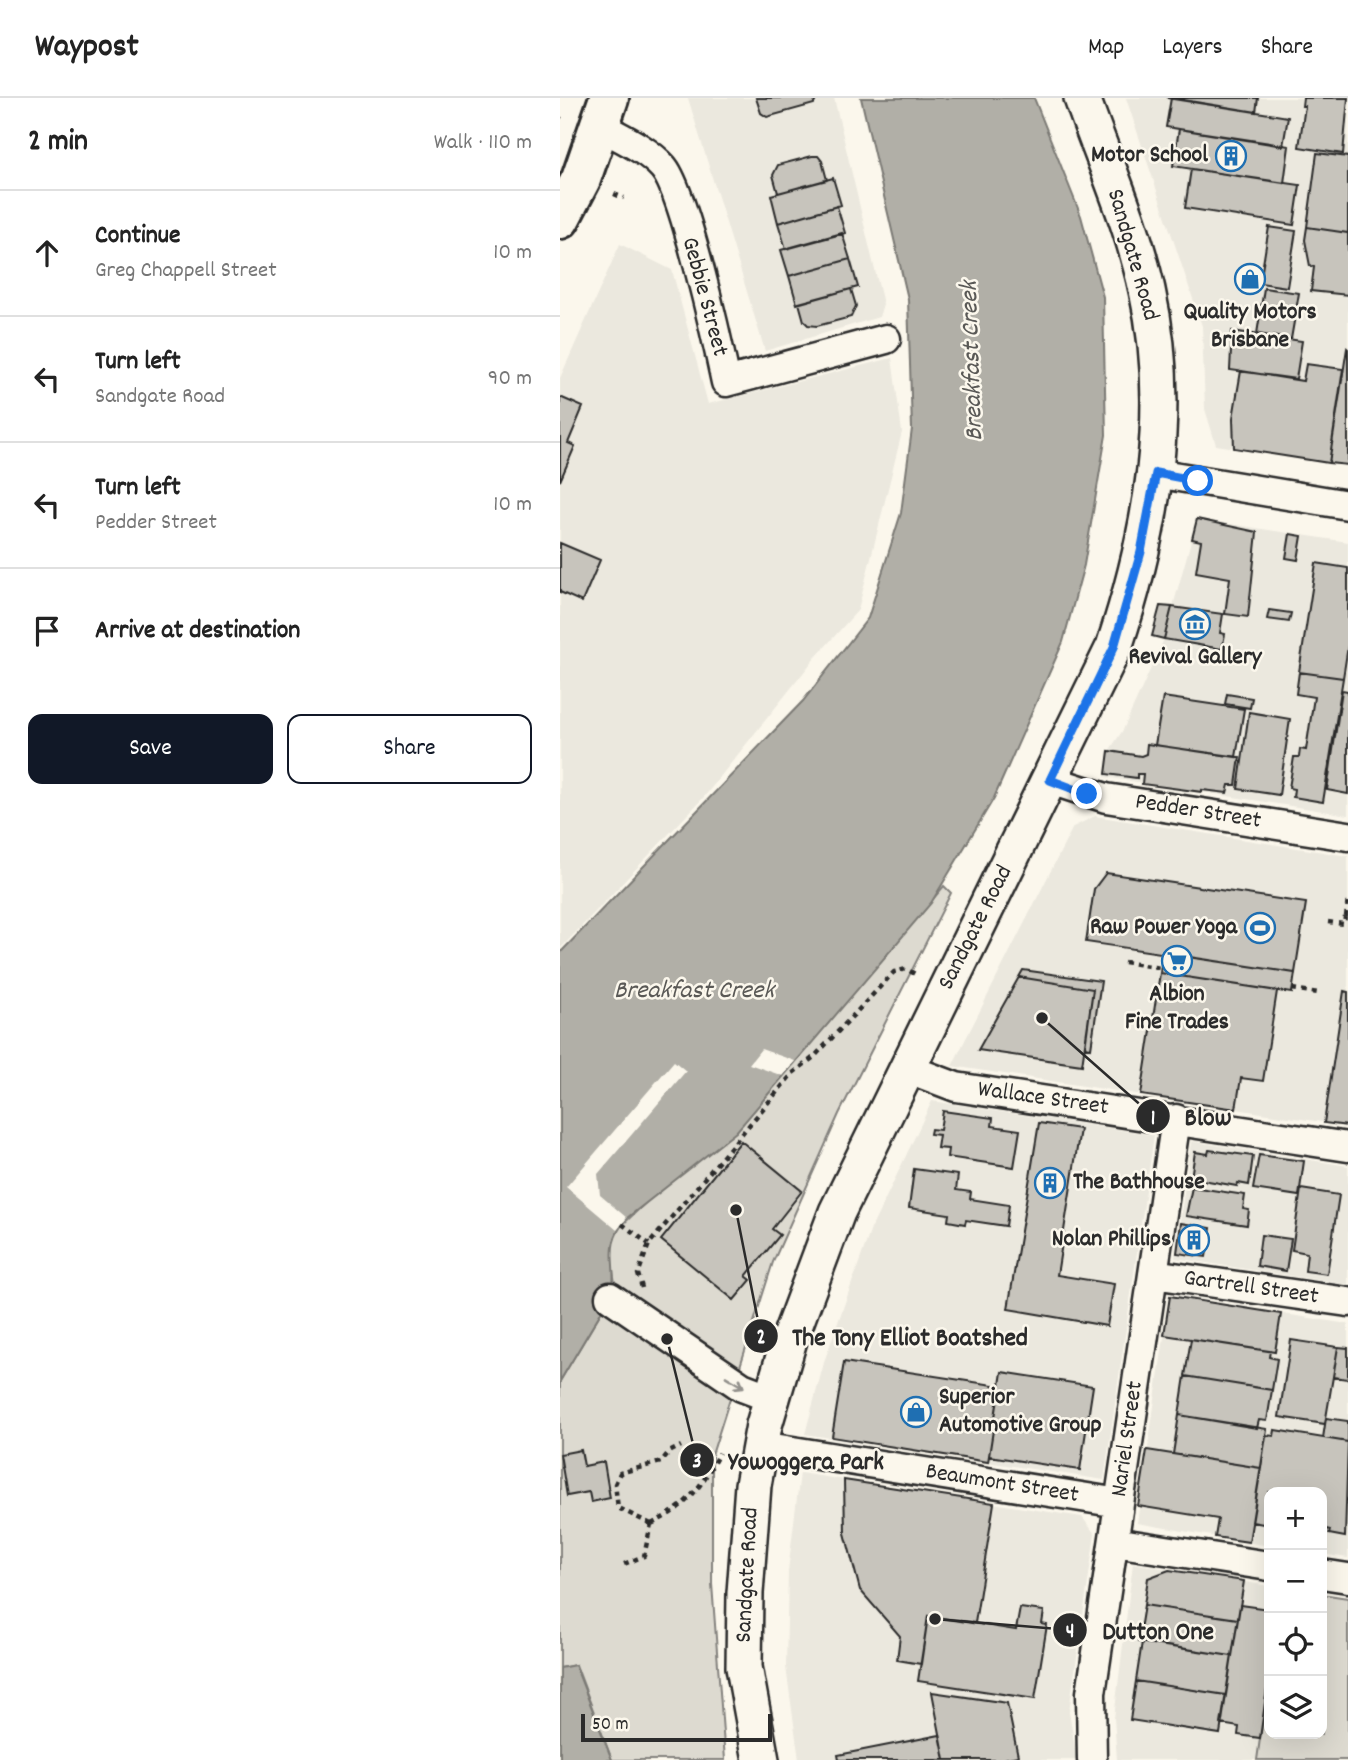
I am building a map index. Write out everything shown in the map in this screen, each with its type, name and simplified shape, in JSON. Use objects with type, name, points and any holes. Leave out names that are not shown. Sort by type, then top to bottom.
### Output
[{"type":"highway","points":[[560,219],[581,179],[605,112]]},
{"type":"main road","name":"Sandgate Road","points":[[761,1760],[748,1697],[744,1638],[753,1485],[771,1398],[809,1279],[837,1212],[1114,647],[1138,565],[1156,473],[1159,390],[1154,330],[1147,289],[1082,98]]},
{"type":"street","name":"Gebbie Street","points":[[605,112],[669,174],[687,230],[726,382],[886,339]]},
{"type":"street","points":[[1156,473],[1348,505]]},
{"type":"street","name":"Pedder Street","points":[[1050,780],[1106,798],[1348,836]]},
{"type":"street","name":"Wallace Street","points":[[906,1068],[956,1087],[1348,1147]]},
{"type":"street","name":"Nariel Street","points":[[1092,1760],[1091,1693],[1175,1119]]},
{"type":"street","name":"Gartrell Street","points":[[1153,1274],[1348,1302]]},
{"type":"street","points":[[610,1297],[742,1387],[771,1398]]},
{"type":"street","name":"Beaumont Street","points":[[761,1446],[1119,1503]]},
{"type":"street","points":[[1114,1542],[1264,1565]]},
{"type":"street","points":[[1327,1575],[1348,1578]]},
{"type":"path","points":[[614,194],[624,198]]},
{"type":"path","points":[[1328,922],[1344,924],[1348,898]]},
{"type":"path","points":[[1124,962],[1161,968]]},
{"type":"path","points":[[638,1274],[649,1244],[793,1073],[814,1057],[894,972],[906,969],[915,974]]},
{"type":"path","points":[[1293,989],[1318,993]]},
{"type":"path","points":[[622,1224],[649,1244]]},
{"type":"path","points":[[651,1524],[618,1508],[615,1484],[620,1473],[661,1462],[669,1452],[681,1446]]},
{"type":"path","points":[[651,1524],[677,1511],[700,1488],[719,1453]]},
{"type":"path","points":[[624,1563],[644,1556],[651,1524]]},
{"type":"shaded area","points":[[688,98],[834,98],[883,304],[879,317],[765,351]]},
{"type":"shaded area","points":[[1126,98],[1348,98],[1348,465],[1216,445],[1205,409],[1202,326]]},
{"type":"shaded area","points":[[620,244],[672,270],[708,404],[892,358],[902,432],[858,610],[815,658],[704,797],[560,949],[560,378]]},
{"type":"shaded area","points":[[1197,519],[1348,542],[1348,815],[1105,777],[1109,751],[1123,730],[1164,639]]},
{"type":"shaded area","name":"Albion Fine Trades","points":[[1095,816],[1348,856],[1348,1126],[952,1066],[1073,827]]},
{"type":"shaded area","points":[[944,886],[951,893],[839,1114],[773,1262],[712,1455],[712,1584],[725,1760],[612,1760],[576,1665],[560,1668],[560,1381],[610,1297],[615,1283],[610,1252],[617,1230],[795,1061]]},
{"type":"shaded area","points":[[932,1101],[1154,1135],[1104,1480],[805,1434],[825,1359],[871,1229]]},
{"type":"shaded area","points":[[1191,1141],[1348,1166],[1348,1285],[1175,1258]]},
{"type":"shaded area","points":[[1170,1296],[1348,1324],[1348,1558],[1327,1555],[1327,1487],[1264,1487],[1264,1545],[1137,1523]]},
{"type":"shaded area","points":[[800,1473],[1082,1517],[1095,1534],[1069,1711],[1077,1760],[799,1760],[786,1667],[788,1571]]},
{"type":"shaded area","points":[[1133,1563],[1264,1585],[1264,1710],[1257,1760],[1117,1760],[1114,1718]]},
{"type":"shaded area","points":[[1327,1595],[1348,1598],[1348,1760],[1257,1760],[1264,1710],[1264,1739],[1327,1739]]},
{"type":"water","name":"Breakfast Creek","points":[[861,98],[1034,98],[1081,216],[1103,297],[1106,435],[1084,565],[1063,642],[994,798],[931,903],[736,1132],[627,1218],[614,1239],[614,1276],[610,1297],[560,1381],[560,953],[803,701],[868,618],[901,513],[912,429],[908,299]]},
{"type":"water","points":[[575,1665],[612,1760],[560,1760],[560,1668]]},
{"type":"pier","points":[[761,1049],[795,1061],[783,1076],[749,1064]]},
{"type":"pier","points":[[674,1061],[686,1071],[598,1174],[600,1195],[627,1218],[617,1230],[566,1187]]},
{"type":"building","points":[[756,98],[817,98],[814,104],[767,117],[761,113]]},
{"type":"building","points":[[1167,98],[1258,98],[1256,112]]},
{"type":"building","points":[[1171,98],[1288,117],[1283,146],[1166,127]]},
{"type":"building","points":[[1303,98],[1348,98],[1343,154],[1299,147],[1305,106],[1302,106]]},
{"type":"building","name":"Motor School","points":[[1179,129],[1289,146],[1284,183],[1173,166]]},
{"type":"building","points":[[1317,153],[1348,157],[1348,233],[1307,227]]},
{"type":"building","points":[[818,156],[822,161],[827,180],[778,193],[773,175],[778,165]]},
{"type":"building","points":[[1191,169],[1300,185],[1294,225],[1185,208]]},
{"type":"building","points":[[833,178],[841,205],[778,223],[771,195]]},
{"type":"building","points":[[837,206],[845,233],[786,249],[778,223]]},
{"type":"building","points":[[1269,227],[1296,231],[1287,287],[1260,283]]},
{"type":"building","points":[[1307,227],[1348,233],[1348,295],[1311,291],[1314,267],[1310,266],[1305,240]]},
{"type":"building","points":[[842,233],[850,259],[789,276],[781,250]]},
{"type":"building","points":[[850,259],[858,287],[797,304],[789,276]]},
{"type":"building","points":[[1264,288],[1299,293],[1291,339],[1257,334]]},
{"type":"building","points":[[851,289],[856,306],[851,317],[817,326],[808,325],[804,321],[799,303]]},
{"type":"building","points":[[1232,331],[1302,341],[1296,379],[1230,370]]},
{"type":"building","points":[[1348,349],[1348,465],[1329,463]]},
{"type":"building","points":[[1306,364],[1343,369],[1329,463],[1234,448],[1233,418],[1241,371],[1303,381]]},
{"type":"building","points":[[560,397],[583,407],[568,443],[575,446],[560,481]]},
{"type":"building","points":[[1197,519],[1257,532],[1248,617],[1225,614],[1230,578],[1196,572],[1201,541],[1192,539]]},
{"type":"building","points":[[1290,534],[1302,536],[1298,560],[1286,558]]},
{"type":"building","points":[[560,543],[600,560],[582,602],[560,592]]},
{"type":"building","points":[[1316,563],[1348,568],[1348,646],[1343,678],[1299,672]]},
{"type":"building","points":[[1160,606],[1172,607],[1164,639],[1152,636]]},
{"type":"building","name":"Revival Gallery","points":[[1172,607],[1223,614],[1220,633],[1225,634],[1222,649],[1164,639]]},
{"type":"building","points":[[1269,610],[1291,613],[1289,622],[1267,619]]},
{"type":"building","points":[[1299,672],[1343,678],[1323,802],[1293,797],[1294,789],[1289,788],[1294,757],[1299,757],[1300,749],[1306,750],[1314,697],[1296,694]]},
{"type":"building","points":[[1342,690],[1348,691],[1348,794],[1327,790]]},
{"type":"building","points":[[1227,694],[1252,698],[1250,708],[1225,704]]},
{"type":"building","points":[[1163,697],[1244,709],[1236,757],[1155,745]]},
{"type":"building","points":[[1249,712],[1290,719],[1279,795],[1238,789]]},
{"type":"building","points":[[1147,744],[1240,757],[1236,785],[1229,785],[1227,793],[1202,792],[1142,784],[1143,774],[1137,774],[1137,778],[1106,774],[1109,751],[1141,756],[1146,754]]},
{"type":"building","points":[[1106,873],[1306,903],[1295,973],[1086,942],[1094,889]]},
{"type":"building","points":[[1163,953],[1295,973],[1292,993],[1160,973]]},
{"type":"building","points":[[1023,970],[1101,981],[1091,1048],[1085,1047],[1093,989],[1019,977]]},
{"type":"building","points":[[1160,973],[1277,991],[1263,1081],[1241,1078],[1236,1109],[1141,1095]]},
{"type":"building","points":[[1019,977],[1093,989],[1082,1065],[978,1050]]},
{"type":"building","points":[[1344,991],[1348,992],[1348,1126],[1324,1123]]},
{"type":"building","points":[[943,1111],[993,1118],[992,1126],[1020,1130],[1014,1167],[947,1157],[948,1149],[937,1148],[939,1135],[930,1134],[931,1129],[940,1130]]},
{"type":"building","name":"The Bathhouse","points":[[1039,1123],[1080,1129],[1057,1275],[1114,1284],[1107,1326],[1008,1309]]},
{"type":"building","points":[[741,1141],[802,1191],[772,1229],[780,1235],[746,1276],[751,1280],[734,1300],[661,1240]]},
{"type":"building","points":[[1209,1150],[1253,1156],[1249,1185],[1238,1183],[1237,1186],[1191,1178],[1195,1152],[1208,1154]]},
{"type":"building","points":[[1259,1155],[1304,1161],[1299,1196],[1253,1189]]},
{"type":"building","points":[[914,1169],[958,1175],[956,1190],[971,1192],[970,1199],[1009,1205],[1006,1226],[966,1220],[965,1224],[948,1221],[949,1214],[909,1208]]},
{"type":"building","points":[[1192,1187],[1245,1195],[1243,1209],[1249,1210],[1247,1225],[1186,1216]]},
{"type":"building","points":[[1301,1189],[1339,1195],[1327,1274],[1305,1271],[1307,1253],[1292,1250]]},
{"type":"building","name":"Nolan Phillips","points":[[1181,1223],[1211,1228],[1206,1257],[1177,1253]]},
{"type":"building","points":[[1261,1235],[1291,1239],[1286,1271],[1257,1266]]},
{"type":"building","points":[[1170,1296],[1281,1314],[1275,1352],[1164,1335]]},
{"type":"building","points":[[1191,1339],[1270,1351],[1269,1357],[1277,1359],[1272,1390],[1185,1376]]},
{"type":"building","points":[[1291,1340],[1338,1347],[1325,1424],[1279,1417]]},
{"type":"building","points":[[1338,1347],[1348,1348],[1348,1379],[1333,1377]]},
{"type":"building","name":"Superior Automotive Group","points":[[844,1362],[1000,1386],[988,1462],[832,1437]]},
{"type":"building","points":[[1002,1372],[1093,1386],[1080,1470],[989,1456]]},
{"type":"building","points":[[1185,1376],[1272,1390],[1267,1421],[1259,1420],[1257,1428],[1179,1415]]},
{"type":"building","points":[[1179,1415],[1267,1429],[1261,1468],[1173,1454]]},
{"type":"building","points":[[1326,1418],[1348,1421],[1348,1442],[1323,1438]]},
{"type":"building","points":[[1275,1430],[1348,1442],[1345,1537],[1329,1534],[1330,1530],[1327,1529],[1327,1487],[1264,1487],[1264,1524],[1252,1522],[1266,1435],[1274,1436]]},
{"type":"building","points":[[581,1450],[584,1466],[604,1462],[610,1498],[591,1502],[589,1492],[567,1496],[560,1454]]},
{"type":"building","points":[[1147,1450],[1261,1468],[1249,1542],[1215,1537],[1218,1519],[1138,1506]]},
{"type":"building","points":[[844,1480],[994,1503],[975,1623],[928,1616],[921,1664],[897,1660],[900,1636],[860,1590],[845,1533]]},
{"type":"building","points":[[1169,1570],[1244,1581],[1238,1619],[1144,1605],[1148,1578]]},
{"type":"building","points":[[1144,1605],[1238,1619],[1232,1656],[1138,1642]]},
{"type":"building","points":[[1240,1605],[1264,1608],[1264,1710],[1260,1738],[1238,1735],[1239,1727],[1221,1724]]},
{"type":"building","points":[[1020,1608],[1044,1611],[1042,1624],[1047,1625],[1035,1699],[918,1681],[928,1616],[1016,1630]]},
{"type":"building","points":[[1142,1642],[1232,1656],[1226,1695],[1136,1681]]},
{"type":"building","points":[[1136,1681],[1226,1695],[1220,1734],[1130,1720]]},
{"type":"building","points":[[932,1692],[1007,1703],[1018,1756],[998,1760],[945,1760]]},
{"type":"building","points":[[940,1735],[945,1760],[839,1760],[838,1755]]},
{"type":"place","name":"Motor School","points":[[1231,156]]},
{"type":"place","name":"Quality Motors Brisbane","points":[[1250,279]]},
{"type":"place","name":"Revival Gallery","points":[[1195,624]]},
{"type":"place","name":"Raw Power Yoga","points":[[1260,928]]},
{"type":"place","name":"Albion Fine Trades","points":[[1177,961]]},
{"type":"place","name":"Blow","points":[[1042,1018]]},
{"type":"place","name":"The Bathhouse","points":[[1050,1183]]},
{"type":"place","name":"The Tony Elliot Boatshed","points":[[736,1210]]},
{"type":"place","name":"Nolan Phillips","points":[[1194,1240]]},
{"type":"place","name":"Yowoggera Park","points":[[667,1339]]},
{"type":"place","name":"Superior Automotive Group","points":[[916,1412]]},
{"type":"place","name":"Dutton One","points":[[935,1619]]},
{"type":"route","points":[[1087,794],[1050,780],[1114,647],[1129,603],[1156,473],[1198,481]]}]
